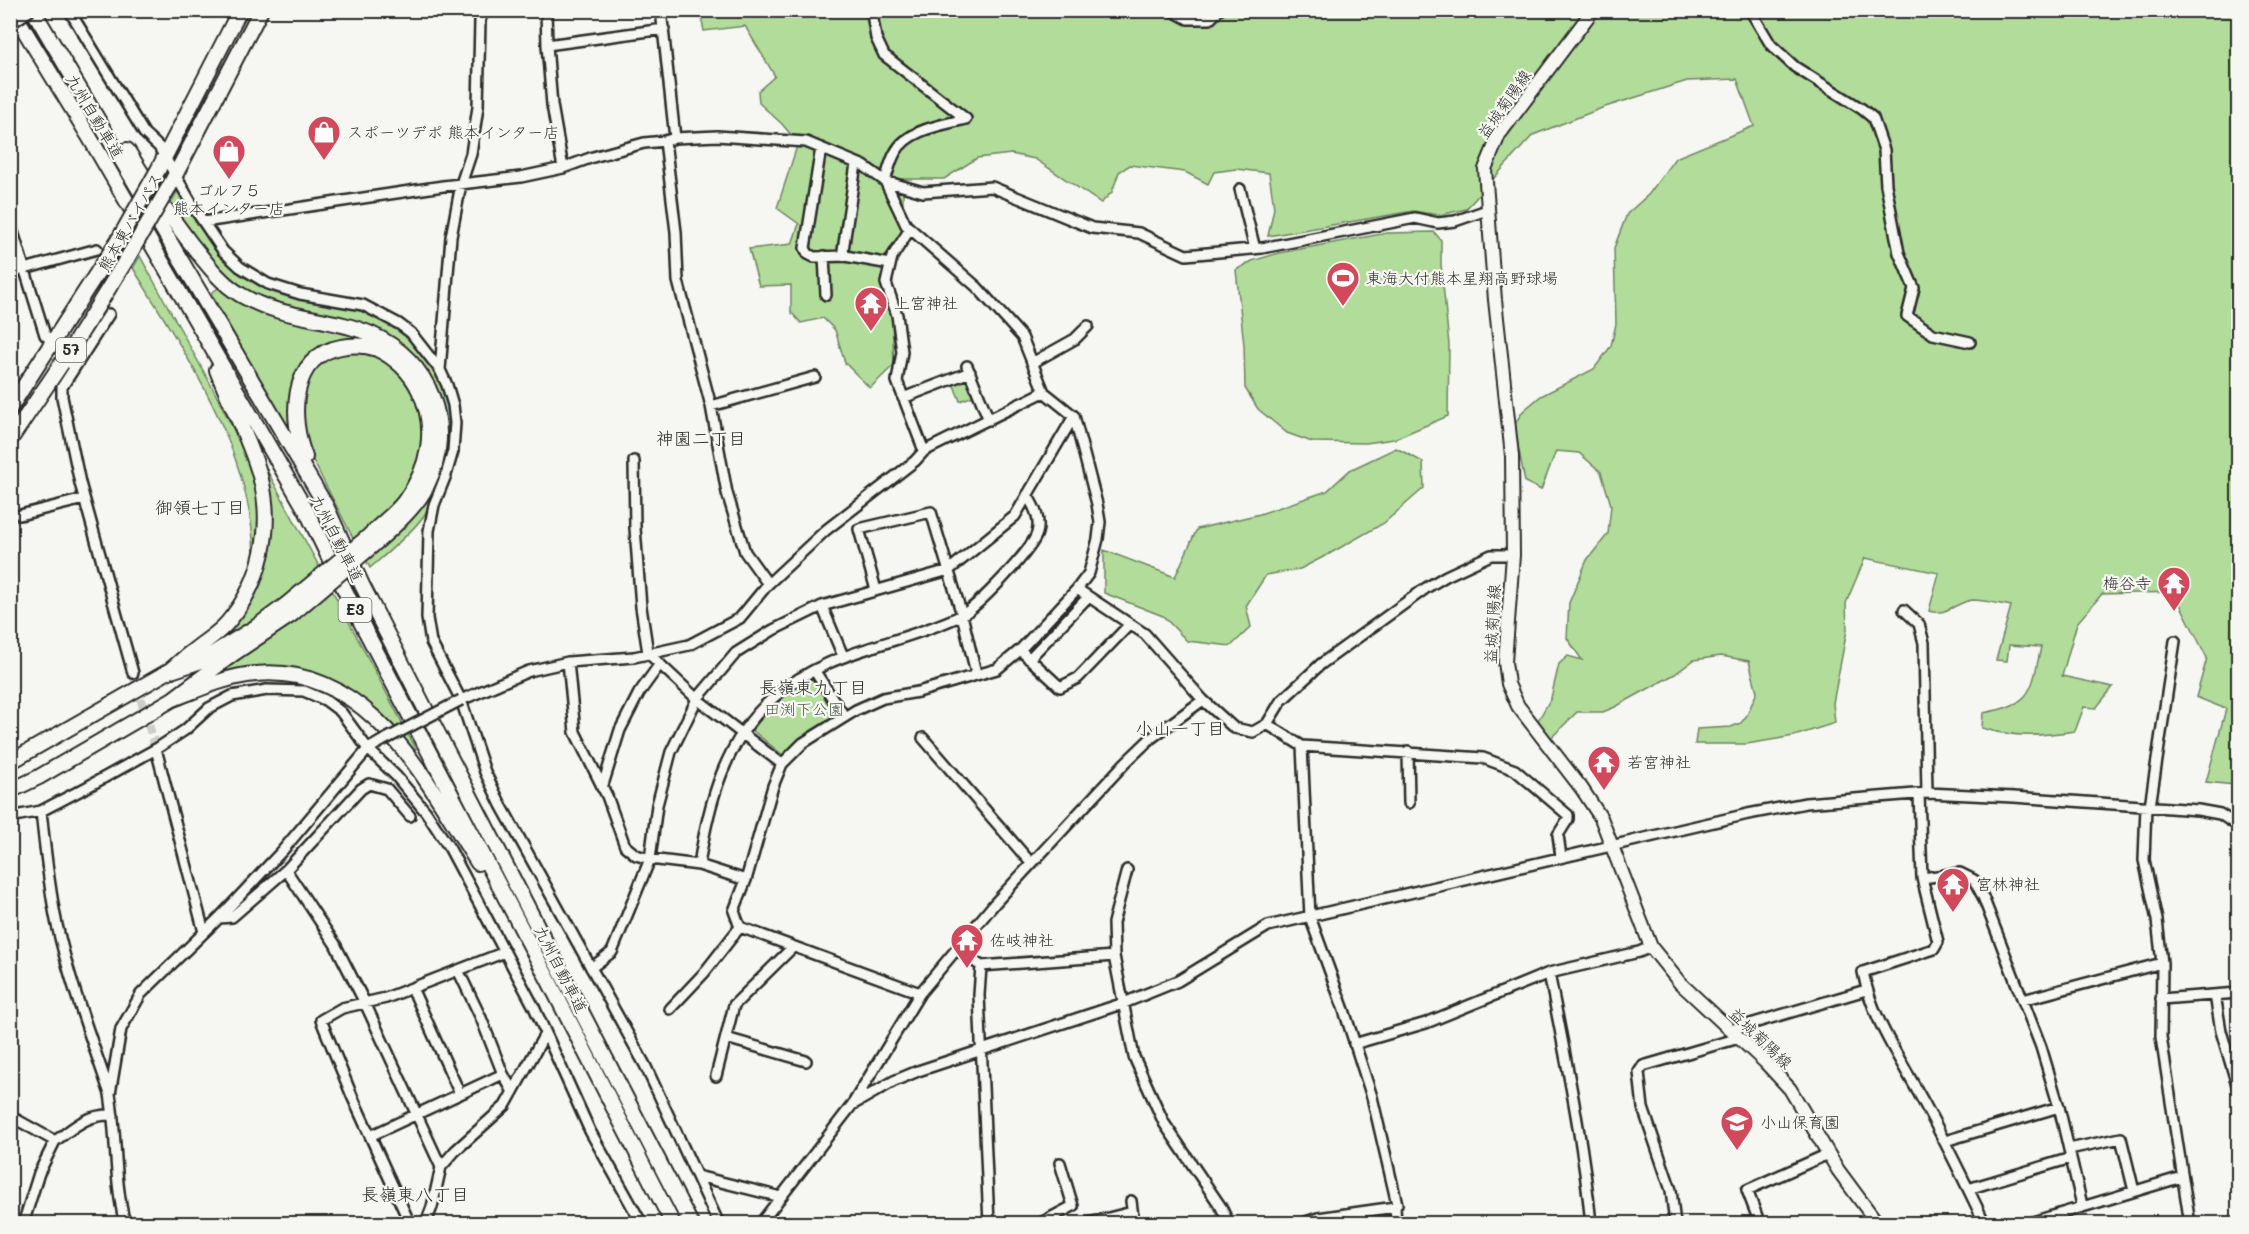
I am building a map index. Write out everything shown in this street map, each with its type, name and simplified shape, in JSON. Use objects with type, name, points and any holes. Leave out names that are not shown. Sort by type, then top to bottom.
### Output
[{"type":"highway","name":"九州自動車道","points":[[12,10],[90,138],[307,512],[672,1224]]},
{"type":"highway","name":"九州自動車道","points":[[33,10],[326,506],[383,627],[691,1224]]},
{"type":"highway","points":[[10,791],[39,777],[173,699],[288,610],[370,541],[394,526],[427,486],[435,462],[439,433],[434,398],[418,369],[389,343],[369,333],[267,308],[240,295],[213,273],[156,196],[33,10]]},
{"type":"highway","name":"熊本東バイパス","points":[[10,408],[119,239],[165,158],[240,10]]},
{"type":"highway","name":"熊本東バイパス","points":[[10,440],[69,364],[173,181],[261,10]]},
{"type":"highway","points":[[10,762],[169,671],[229,622],[254,582],[263,552],[265,524],[260,476],[204,334]]},
{"type":"highway","points":[[326,506],[299,444],[295,419],[299,383],[310,365],[327,352],[346,346],[376,349],[390,356],[415,382],[427,409],[429,451],[425,464],[403,503],[370,541]]},
{"type":"highway","points":[[169,671],[201,662],[256,627],[288,610]]},
{"type":"highway","points":[[173,699],[246,675],[287,674],[341,691],[359,704],[385,727],[414,762],[488,878],[549,981]]},
{"type":"main road","name":"益城菊陽線","points":[[1593,10],[1499,135],[1485,170],[1496,312],[1512,456],[1513,555],[1505,662],[1508,684],[1518,706],[1576,781],[1601,818],[1651,947],[1680,983],[1765,1062],[1790,1089],[1828,1154],[1878,1224]]},
{"type":"street","points":[[10,24],[33,10]]},
{"type":"street","points":[[69,10],[144,133],[159,147],[173,181],[223,251],[240,267],[268,284],[300,294],[363,305],[399,324],[411,333],[440,370],[453,405],[455,423],[453,451],[434,505],[429,531],[427,618],[431,642],[461,700],[485,772],[501,805],[645,1065],[719,1224]]},
{"type":"street","points":[[440,370],[451,237],[461,184],[471,154],[478,107],[480,21],[483,10]]},
{"type":"street","points":[[546,10],[552,105],[563,168]]},
{"type":"street","points":[[661,10],[664,29],[678,280],[711,406],[727,493],[745,552],[768,585]]},
{"type":"street","points":[[874,10],[876,38],[884,55],[966,119],[935,125],[911,137],[895,151],[885,181],[906,225],[977,287],[1022,337],[1044,392],[1074,416],[1100,522],[1089,573],[1020,650],[997,669],[918,692],[883,698],[844,716],[803,743],[782,764],[773,786],[746,880],[734,911],[740,927],[920,993]]},
{"type":"street","points":[[1171,10],[1188,19],[1210,20],[1219,10]]},
{"type":"street","points":[[1750,10],[1771,45],[1796,67],[1873,118],[1884,150],[1886,185],[1899,253],[1914,288],[1907,316],[1934,334],[1970,342]]},
{"type":"street","points":[[548,45],[664,29]]},
{"type":"street","points":[[204,222],[521,177],[563,168],[644,143],[717,136],[806,142],[864,166],[885,181],[923,192],[992,187],[1092,228],[1138,233],[1186,255],[1255,249],[1415,218],[1438,223],[1455,221],[1487,210]]},
{"type":"street","points":[[821,148],[805,248],[808,254],[814,257],[844,256],[890,264]]},
{"type":"street","points":[[844,256],[856,164]]},
{"type":"street","points":[[1240,189],[1255,249]]},
{"type":"street","points":[[10,222],[45,335],[54,343]]},
{"type":"street","points":[[910,229],[892,257],[886,283],[897,315],[902,352],[897,381],[924,451]]},
{"type":"street","points":[[10,273],[97,249]]},
{"type":"street","points":[[824,256],[826,295]]},
{"type":"street","points":[[109,314],[69,364],[62,387],[62,397],[84,499],[134,673]]},
{"type":"street","points":[[1032,363],[1075,339],[1088,327]]},
{"type":"street","points":[[903,398],[969,369],[988,420]]},
{"type":"street","points":[[711,406],[815,377]]},
{"type":"street","points":[[110,1094],[121,1029],[133,1004],[149,984],[219,918],[283,850],[368,749],[461,700],[529,671],[568,662],[614,659],[689,645],[740,618],[768,585],[826,531],[915,461],[924,451],[1044,392]]},
{"type":"street","points":[[591,968],[612,952],[650,859],[657,805],[671,752],[697,699],[736,653],[773,630],[822,606],[950,570],[1015,516],[1074,416]]},
{"type":"street","points":[[634,461],[635,528],[641,607],[648,653],[697,699],[782,764]]},
{"type":"street","points":[[699,866],[708,816],[717,784],[742,734],[759,711],[774,697],[814,670],[843,656],[962,615],[975,606],[1037,536],[1039,524],[1035,507],[1027,495]]},
{"type":"street","points":[[20,515],[84,499]]},
{"type":"street","points":[[876,590],[859,529],[931,512],[950,570],[976,674]]},
{"type":"street","points":[[1077,589],[1145,634],[1203,700],[1234,728],[1253,732],[1267,724],[1281,701],[1321,664],[1426,588],[1491,555],[1513,555]]},
{"type":"street","points":[[1029,658],[1088,597]]},
{"type":"street","points":[[822,606],[843,656]]},
{"type":"street","points":[[1904,610],[1919,624],[1924,643],[1922,878],[1938,942],[1934,948],[1863,972],[1866,990],[1890,1042],[1945,1141],[1985,1224]]},
{"type":"street","points":[[1020,650],[1060,687],[1078,678],[1130,624]]},
{"type":"street","points":[[2175,641],[2148,806],[2144,860],[2157,920],[2162,963],[2161,1037],[2190,1224]]},
{"type":"street","points":[[568,662],[575,732],[602,788],[625,846],[636,855],[650,859],[699,866],[746,880]]},
{"type":"street","points":[[602,788],[620,730],[639,693],[660,664]]},
{"type":"street","points":[[814,670],[844,716]]},
{"type":"street","points":[[10,817],[41,811],[156,749],[185,730],[209,708],[232,696],[267,690],[304,691],[325,700],[341,712],[368,749],[396,776],[426,812],[450,849],[534,1007],[590,1131],[642,1224]]},
{"type":"street","points":[[760,1224],[852,1105],[920,993],[957,949],[1031,863],[1150,739],[1203,700]]},
{"type":"street","points":[[1267,724],[1302,746],[1408,751],[1483,758],[1515,770],[1568,815],[1558,836],[1561,857]]},
{"type":"street","points":[[923,738],[1031,863]]},
{"type":"street","points":[[1302,746],[1310,916],[1372,1097],[1396,1204],[1396,1224]]},
{"type":"street","points":[[156,749],[204,932]]},
{"type":"street","points":[[1408,751],[1409,803]]},
{"type":"street","points":[[219,918],[232,918],[286,870],[361,789],[369,784],[387,789],[410,816]]},
{"type":"street","points":[[852,1105],[902,1078],[1124,1002],[1178,981],[1268,926],[1741,815],[1806,803],[1923,794],[2148,806],[2220,814],[2238,826]]},
{"type":"street","points":[[41,811],[57,927],[110,1094],[119,1199],[125,1224]]},
{"type":"street","points":[[286,870],[335,944],[441,1167]]},
{"type":"street","points":[[1127,870],[1113,923],[1114,956],[1134,1057],[1164,1123],[1221,1207],[1229,1224]]},
{"type":"street","points":[[1922,878],[1960,873],[1974,880],[1988,908],[2041,1047],[2059,1107],[2082,1205]]},
{"type":"street","points":[[670,1009],[704,973],[740,927]]},
{"type":"street","points":[[716,1076],[734,1005],[793,946]]},
{"type":"street","points":[[1354,1044],[1426,1023],[1549,973],[1639,952],[1651,947]]},
{"type":"street","points":[[957,949],[981,966],[1114,956]]},
{"type":"street","points":[[410,1224],[321,1020],[342,1008],[386,998],[505,952]]},
{"type":"street","points":[[2023,1000],[2162,963]]},
{"type":"street","points":[[981,966],[979,995],[989,1224]]},
{"type":"street","points":[[458,970],[513,1092]]},
{"type":"street","points":[[1549,973],[1584,1164],[1591,1224]]},
{"type":"street","points":[[412,988],[460,1094]]},
{"type":"street","points":[[1675,1224],[1671,1190],[1644,1108],[1639,1072],[1643,1066],[1866,990]]},
{"type":"street","points":[[2161,999],[2238,993]]},
{"type":"street","points":[[2215,995],[2224,1042],[2238,1088]]},
{"type":"street","points":[[422,1224],[427,1220],[432,1207],[441,1167],[455,1150],[505,1106],[545,1034]]},
{"type":"street","points":[[726,1038],[806,1061]]},
{"type":"street","points":[[370,1136],[503,1074]]},
{"type":"street","points":[[1945,1141],[2059,1107]]},
{"type":"street","points":[[23,1224],[39,1173],[56,1141],[86,1118],[96,1115],[113,1115]]},
{"type":"street","points":[[10,1116],[56,1141]]},
{"type":"street","points":[[1968,1189],[2121,1138],[2134,1191]]},
{"type":"street","points":[[1760,1224],[1747,1190],[1828,1154]]},
{"type":"street","points":[[1039,1224],[1073,1206],[1060,1163]]},
{"type":"street","points":[[697,1176],[781,1197]]},
{"type":"street","points":[[2026,1224],[2082,1205],[2182,1177]]},
{"type":"street","points":[[1131,1201],[1134,1224]]},
{"type":"street","points":[[1300,1224],[1395,1207]]},
{"type":"street","points":[[1085,1224],[1132,1212]]},
{"type":"street","points":[[1363,1213],[1365,1224]]},
{"type":"green space","points":[[700,11],[2238,11],[2238,806],[2231,806],[2235,785],[2206,782],[2226,709],[2196,697],[2207,658],[2174,592],[2102,594],[2077,623],[2062,676],[2113,687],[2096,708],[2084,707],[2075,731],[2028,735],[1982,728],[1983,713],[2012,705],[2027,694],[2035,675],[2041,647],[2009,645],[2007,661],[1996,660],[2011,606],[1973,600],[1941,612],[1929,611],[1939,573],[1865,558],[1846,603],[1847,630],[1833,703],[1835,723],[1794,736],[1747,744],[1695,744],[1697,729],[1731,727],[1741,723],[1757,692],[1749,661],[1721,656],[1694,660],[1675,674],[1603,712],[1577,712],[1551,738],[1536,724],[1551,698],[1559,664],[1568,656],[1582,660],[1567,638],[1569,603],[1587,560],[1608,534],[1611,505],[1601,472],[1579,453],[1556,451],[1541,490],[1525,482],[1514,425],[1523,411],[1541,396],[1594,369],[1611,346],[1616,324],[1614,248],[1627,214],[1649,194],[1675,158],[1754,126],[1737,79],[1687,81],[1602,108],[1533,135],[1466,209],[1440,215],[1413,211],[1268,236],[1274,208],[1269,173],[1236,169],[1214,172],[1208,184],[1185,172],[1130,165],[1119,172],[1112,192],[1101,203],[1035,159],[1011,154],[977,158],[944,179],[903,179],[903,231],[887,256],[883,285],[892,318],[894,365],[870,388],[845,363],[835,330],[823,318],[801,323],[791,312],[791,285],[759,286],[749,249],[792,244],[799,224],[777,208],[798,143],[782,124],[759,103],[758,91],[775,76],[745,26],[704,31]]},
{"type":"green space","points":[[178,190],[214,246],[241,273],[275,290],[383,319],[398,327],[410,338],[431,364],[448,411],[450,436],[445,463],[425,514],[407,535],[370,568],[366,560],[413,515],[436,481],[442,463],[446,425],[437,388],[428,371],[416,356],[400,342],[382,332],[369,326],[265,302],[235,284],[222,273],[201,248],[171,203]]},
{"type":"green space","name":"東海大付熊本星翔高野球場","points":[[1434,232],[1441,240],[1441,264],[1449,345],[1448,416],[1394,439],[1366,443],[1312,442],[1287,433],[1258,409],[1245,388],[1244,345],[1236,270],[1252,261],[1279,253],[1387,233]]},
{"type":"green space","points":[[140,256],[245,452],[259,501],[261,517],[257,555],[254,554],[250,515],[241,477],[228,440],[194,369],[133,268]]},
{"type":"green space","points":[[220,287],[247,306],[278,319],[364,336],[363,340],[338,342],[315,353],[292,436],[211,293]]},
{"type":"green space","points":[[347,351],[365,353],[395,367],[414,390],[420,405],[422,422],[421,458],[414,475],[392,506],[354,540],[307,449],[302,425],[303,397],[312,374],[321,364]]},
{"type":"green space","points":[[969,376],[976,395],[960,401],[953,383]]},
{"type":"green space","points":[[1396,448],[1423,462],[1424,488],[1384,523],[1329,554],[1300,569],[1266,575],[1246,606],[1251,627],[1231,646],[1187,641],[1163,616],[1104,593],[1104,550],[1175,577],[1197,529],[1260,514],[1327,491],[1350,470]]},
{"type":"green space","points":[[256,450],[320,568],[285,598],[213,647],[212,645],[235,624],[245,611],[266,568],[271,531]]},
{"type":"green space","points":[[332,590],[416,749],[411,752],[317,676],[223,674],[219,669],[287,624]]},
{"type":"green space","name":"田渕下公園","points":[[810,679],[815,680],[834,713],[833,717],[806,734],[784,756],[752,730],[778,702]]},
{"type":"tunnel","points":[[133,673],[156,749]]},
{"type":"place","name":"スポーツデポ 熊本インター店","points":[[324,161]]},
{"type":"place","name":"ゴルフ５ 熊本インター店","points":[[229,180]]},
{"type":"place","name":"東海大付熊本星翔高野球場","points":[[1343,307]]},
{"type":"place","name":"上宮神社","points":[[871,332]]},
{"type":"place","name":"梅谷寺","points":[[2174,612]]},
{"type":"place","name":"若宮神社","points":[[1604,791]]},
{"type":"place","name":"宮林神社","points":[[1953,913]]},
{"type":"place","name":"佐岐神社","points":[[967,969]]},
{"type":"place","name":"小山保育園","points":[[1737,1151]]},
{"type":"district","name":"神園二丁目","points":[[701,439]]},
{"type":"district","name":"御領七丁目","points":[[200,508]]},
{"type":"district","name":"長嶺東九丁目","points":[[813,688]]},
{"type":"district","name":"小山一丁目","points":[[1180,729]]},
{"type":"district","name":"長嶺東八丁目","points":[[415,1195]]}]
